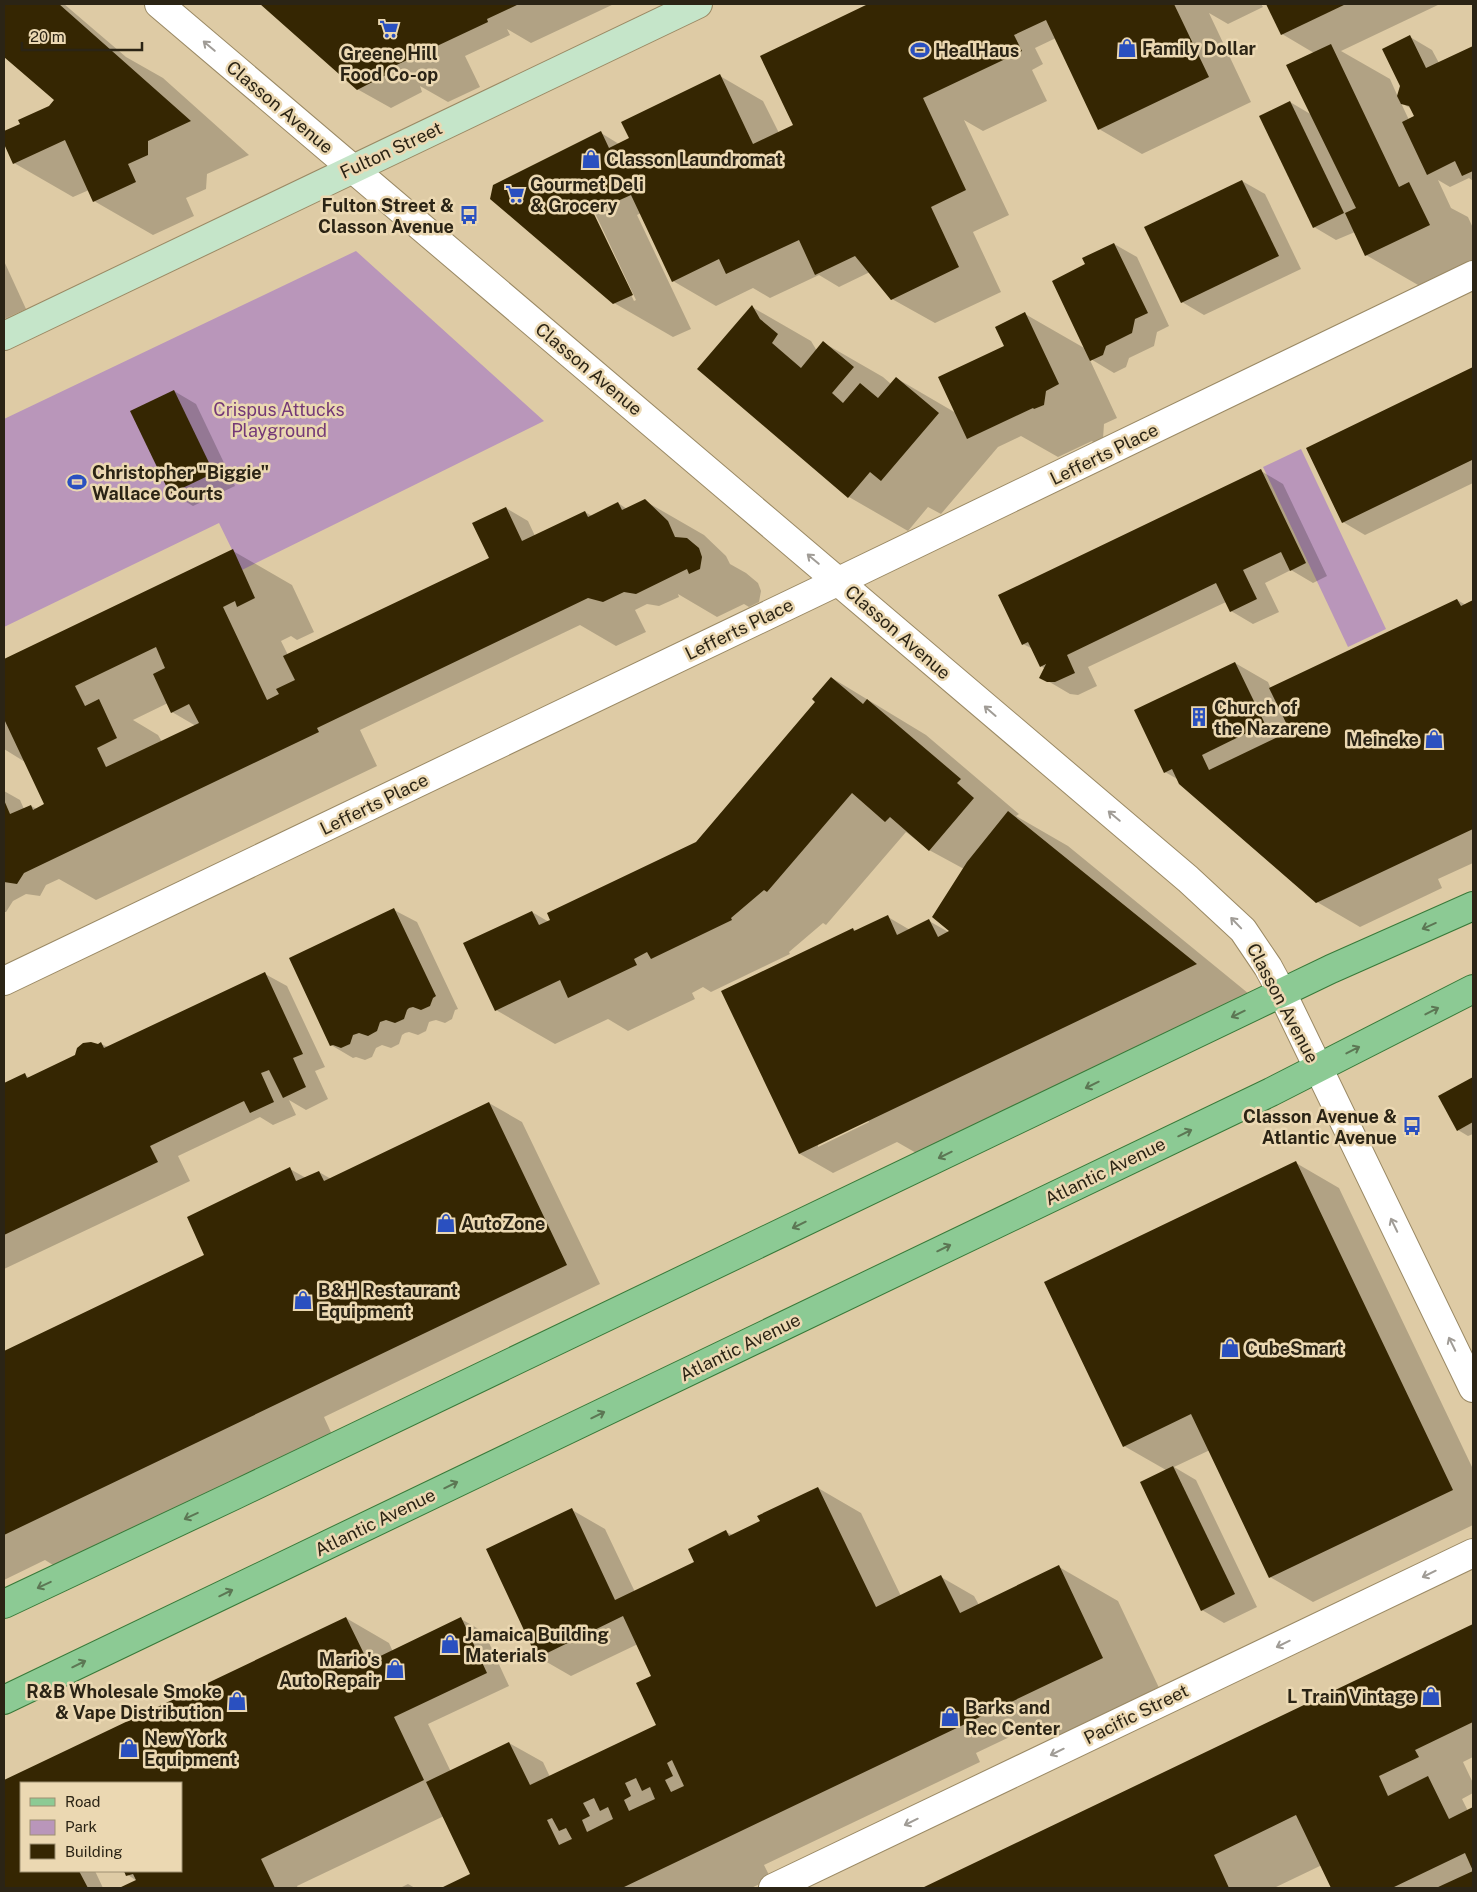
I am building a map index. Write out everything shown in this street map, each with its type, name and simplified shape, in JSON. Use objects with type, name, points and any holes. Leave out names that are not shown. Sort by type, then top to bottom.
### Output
[{"type":"main road","name":"Fulton Street","points":[[4,336],[698,4]]},
{"type":"main road","points":[[4,1604],[315,1457],[1282,993],[1473,906]]},
{"type":"main road","name":"Atlantic Avenue","points":[[4,1700],[1318,1068],[1473,989]]},
{"type":"street","name":"Classon Avenue","points":[[158,4],[840,581],[1210,897],[1243,930],[1268,967],[1282,993],[1473,1388]]},
{"type":"street","name":"Lefferts Place","points":[[4,981],[840,581],[1473,275]]},
{"type":"street","name":"Pacific Street","points":[[773,1888],[1473,1553]]},
{"type":"green space","name":"Crispus Attucks Playground","points":[[356,251],[544,421],[242,570],[219,523],[4,627],[4,419]]},
{"type":"green space","points":[[1301,449],[1386,629],[1348,647],[1263,467]]},
{"type":"building","points":[[4,4],[59,4],[191,121],[148,141],[148,155],[128,164],[136,182],[93,202],[65,140],[13,164],[4,144],[4,131],[20,124],[18,120],[49,106],[54,100],[4,57]]},
{"type":"building","points":[[260,4],[519,4],[487,19],[488,22],[388,69],[390,73],[357,90]]},
{"type":"building","points":[[868,4],[1174,4],[1209,77],[1098,130],[1046,20],[1014,35],[1022,51],[923,98],[966,190],[931,207],[959,267],[891,300],[855,256],[815,275],[799,240],[726,274],[719,259],[672,282],[631,195],[593,212],[633,295],[613,304],[490,199],[493,185],[601,131],[609,148],[629,138],[621,122],[720,74],[753,144],[793,125],[760,56]]},
{"type":"building","points":[[1266,4],[1346,4],[1281,35]]},
{"type":"building","points":[[1410,35],[1426,68],[1473,46],[1473,171],[1462,176],[1455,161],[1427,175],[1402,122],[1414,116],[1409,106],[1401,104],[1397,96],[1400,86],[1382,49]]},
{"type":"building","points":[[1331,44],[1399,187],[1409,182],[1430,225],[1365,256],[1345,213],[1356,208],[1286,65]]},
{"type":"building","points":[[1290,101],[1344,213],[1313,228],[1259,116]]},
{"type":"building","points":[[1242,180],[1279,256],[1181,303],[1144,227]]},
{"type":"building","points":[[1114,243],[1148,313],[1135,319],[1132,333],[1106,346],[1103,355],[1090,361],[1052,281],[1085,264],[1082,258]]},
{"type":"building","points":[[752,305],[760,319],[778,334],[772,343],[801,368],[823,341],[854,367],[832,393],[843,403],[860,383],[878,398],[896,377],[939,413],[881,481],[870,472],[848,498],[697,369]]},
{"type":"building","points":[[1025,312],[1059,384],[1046,391],[1044,405],[1033,408],[967,439],[938,377],[1004,346],[995,327]]},
{"type":"building","points":[[1473,367],[1473,463],[1472,460],[1342,523],[1306,448]]},
{"type":"building","points":[[174,390],[214,473],[170,494],[130,411]]},
{"type":"building","points":[[1261,469],[1306,563],[1290,571],[1281,552],[1243,570],[1257,599],[1230,612],[1216,583],[1067,655],[1075,673],[1055,682],[1047,682],[1039,678],[1046,664],[1040,667],[1028,642],[1022,645],[998,595]]},
{"type":"building","points":[[645,499],[668,521],[675,537],[687,538],[699,548],[702,557],[700,569],[689,574],[687,569],[636,594],[624,592],[603,602],[588,598],[317,728],[319,732],[24,873],[17,884],[4,882],[4,800],[10,814],[31,805],[33,810],[44,804],[4,719],[4,659],[233,549],[255,598],[237,607],[235,601],[223,607],[267,700],[279,694],[276,689],[295,680],[283,656],[489,558],[472,523],[506,507],[522,541],[585,511],[588,517],[618,502],[622,510]],"holes":[[[156,647],[165,668],[153,674],[171,713],[189,704],[199,723],[106,767],[97,748],[117,738],[99,699],[85,706],[75,686]]]},
{"type":"building","points":[[1457,599],[1461,606],[1473,600],[1473,829],[1316,903],[1179,784],[1172,769],[1164,773],[1134,710],[1235,662],[1265,724],[1202,755],[1209,770],[1290,731],[1269,688]]},
{"type":"building","points":[[831,677],[863,704],[867,699],[961,779],[957,783],[974,798],[929,851],[890,817],[885,822],[852,793],[767,892],[764,890],[731,918],[732,920],[651,959],[647,952],[634,959],[637,965],[568,998],[560,980],[495,1011],[463,943],[532,911],[539,925],[550,920],[547,913],[696,842],[815,702],[812,699]]},
{"type":"building","points":[[1008,811],[1197,964],[799,1154],[721,991],[853,928],[854,931],[888,915],[897,935],[929,919],[938,937],[949,931],[932,917],[967,862]]},
{"type":"building","points":[[394,908],[436,996],[433,998],[430,1006],[421,1010],[413,1007],[409,1008],[404,1019],[395,1023],[386,1020],[380,1022],[377,1031],[368,1036],[359,1033],[353,1035],[350,1044],[341,1048],[333,1045],[330,1046],[289,958]]},
{"type":"building","points":[[265,972],[303,1054],[293,1058],[306,1087],[283,1098],[269,1070],[261,1073],[274,1102],[250,1113],[244,1101],[150,1146],[158,1162],[4,1235],[4,1083],[25,1073],[27,1078],[75,1055],[77,1048],[83,1043],[91,1042],[98,1044],[101,1042],[104,1048]]},
{"type":"building","points":[[1473,1077],[1473,1122],[1457,1131],[1438,1096]]},
{"type":"building","points":[[489,1102],[567,1265],[4,1535],[4,1351],[204,1255],[187,1217],[290,1167],[296,1181],[319,1171],[324,1181]]},
{"type":"building","name":"CubeSmart","points":[[1296,1161],[1453,1490],[1269,1578],[1191,1414],[1123,1447],[1044,1282]]},
{"type":"building","points":[[1173,1466],[1235,1594],[1201,1611],[1140,1482]]},
{"type":"building","points":[[818,1487],[876,1607],[941,1575],[960,1613],[1059,1565],[1103,1658],[622,1888],[441,1888],[470,1874],[426,1782],[509,1742],[530,1785],[656,1725],[636,1683],[651,1676],[623,1616],[537,1658],[486,1549],[572,1508],[615,1600],[694,1562],[688,1549],[726,1530],[729,1536],[760,1521],[757,1516]],"holes":[[[672,1760],[684,1786],[671,1792],[665,1780],[673,1776],[667,1763]],[[636,1778],[642,1791],[650,1787],[655,1799],[629,1811],[624,1800],[631,1796],[625,1783]],[[594,1798],[600,1811],[608,1807],[613,1819],[587,1832],[582,1820],[590,1816],[583,1803]],[[552,1818],[559,1831],[566,1828],[572,1839],[559,1845],[547,1820]]]},
{"type":"building","points":[[346,1617],[368,1662],[461,1617],[487,1673],[394,1717],[424,1780],[261,1859],[275,1888],[119,1888],[136,1880],[133,1874],[126,1876],[124,1872],[182,1872],[182,1782],[20,1782],[20,1872],[80,1872],[88,1888],[4,1888],[4,1780]]},
{"type":"building","points":[[1473,1624],[1473,1722],[1415,1750],[1419,1757],[1379,1776],[1388,1796],[1428,1776],[1449,1819],[1473,1807],[1473,1871],[1465,1853],[1392,1888],[1331,1888],[1296,1815],[1214,1855],[1229,1888],[922,1888]]},
{"type":"building","points":[[1473,1871],[1473,1888],[1436,1888]]},
{"type":"place","name":"Greene Hill Food Co-op","points":[[389,29]]},
{"type":"place","name":"Family Dollar","points":[[1127,48]]},
{"type":"place","name":"HealHaus","points":[[920,50]]},
{"type":"place","name":"Classon Laundromat","points":[[591,159]]},
{"type":"place","name":"Gourmet Deli & Grocery","points":[[515,194]]},
{"type":"place","name":"Fulton Street & Classon Avenue","points":[[469,215]]},
{"type":"place","name":"Christopher \"Biggie\" Wallace Courts","points":[[77,482]]},
{"type":"place","name":"Church of the Nazarene","points":[[1199,717]]},
{"type":"place","name":"Meineke","points":[[1434,739]]},
{"type":"place","name":"Classon Avenue & Atlantic Avenue","points":[[1412,1126]]},
{"type":"place","name":"AutoZone","points":[[446,1223]]},
{"type":"place","name":"B&H Restaurant Equipment","points":[[303,1300]]},
{"type":"place","name":"CubeSmart","points":[[1230,1348]]},
{"type":"place","name":"Jamaica Building Materials","points":[[450,1644]]},
{"type":"place","name":"Mario's Auto Repair","points":[[395,1669]]},
{"type":"place","name":"L Train Vintage","points":[[1431,1696]]},
{"type":"place","name":"R&B Wholesale Smoke & Vape Distribution","points":[[237,1701]]},
{"type":"place","name":"Barks and Rec Center","points":[[950,1717]]},
{"type":"place","name":"New York Equipment","points":[[129,1748]]}]
